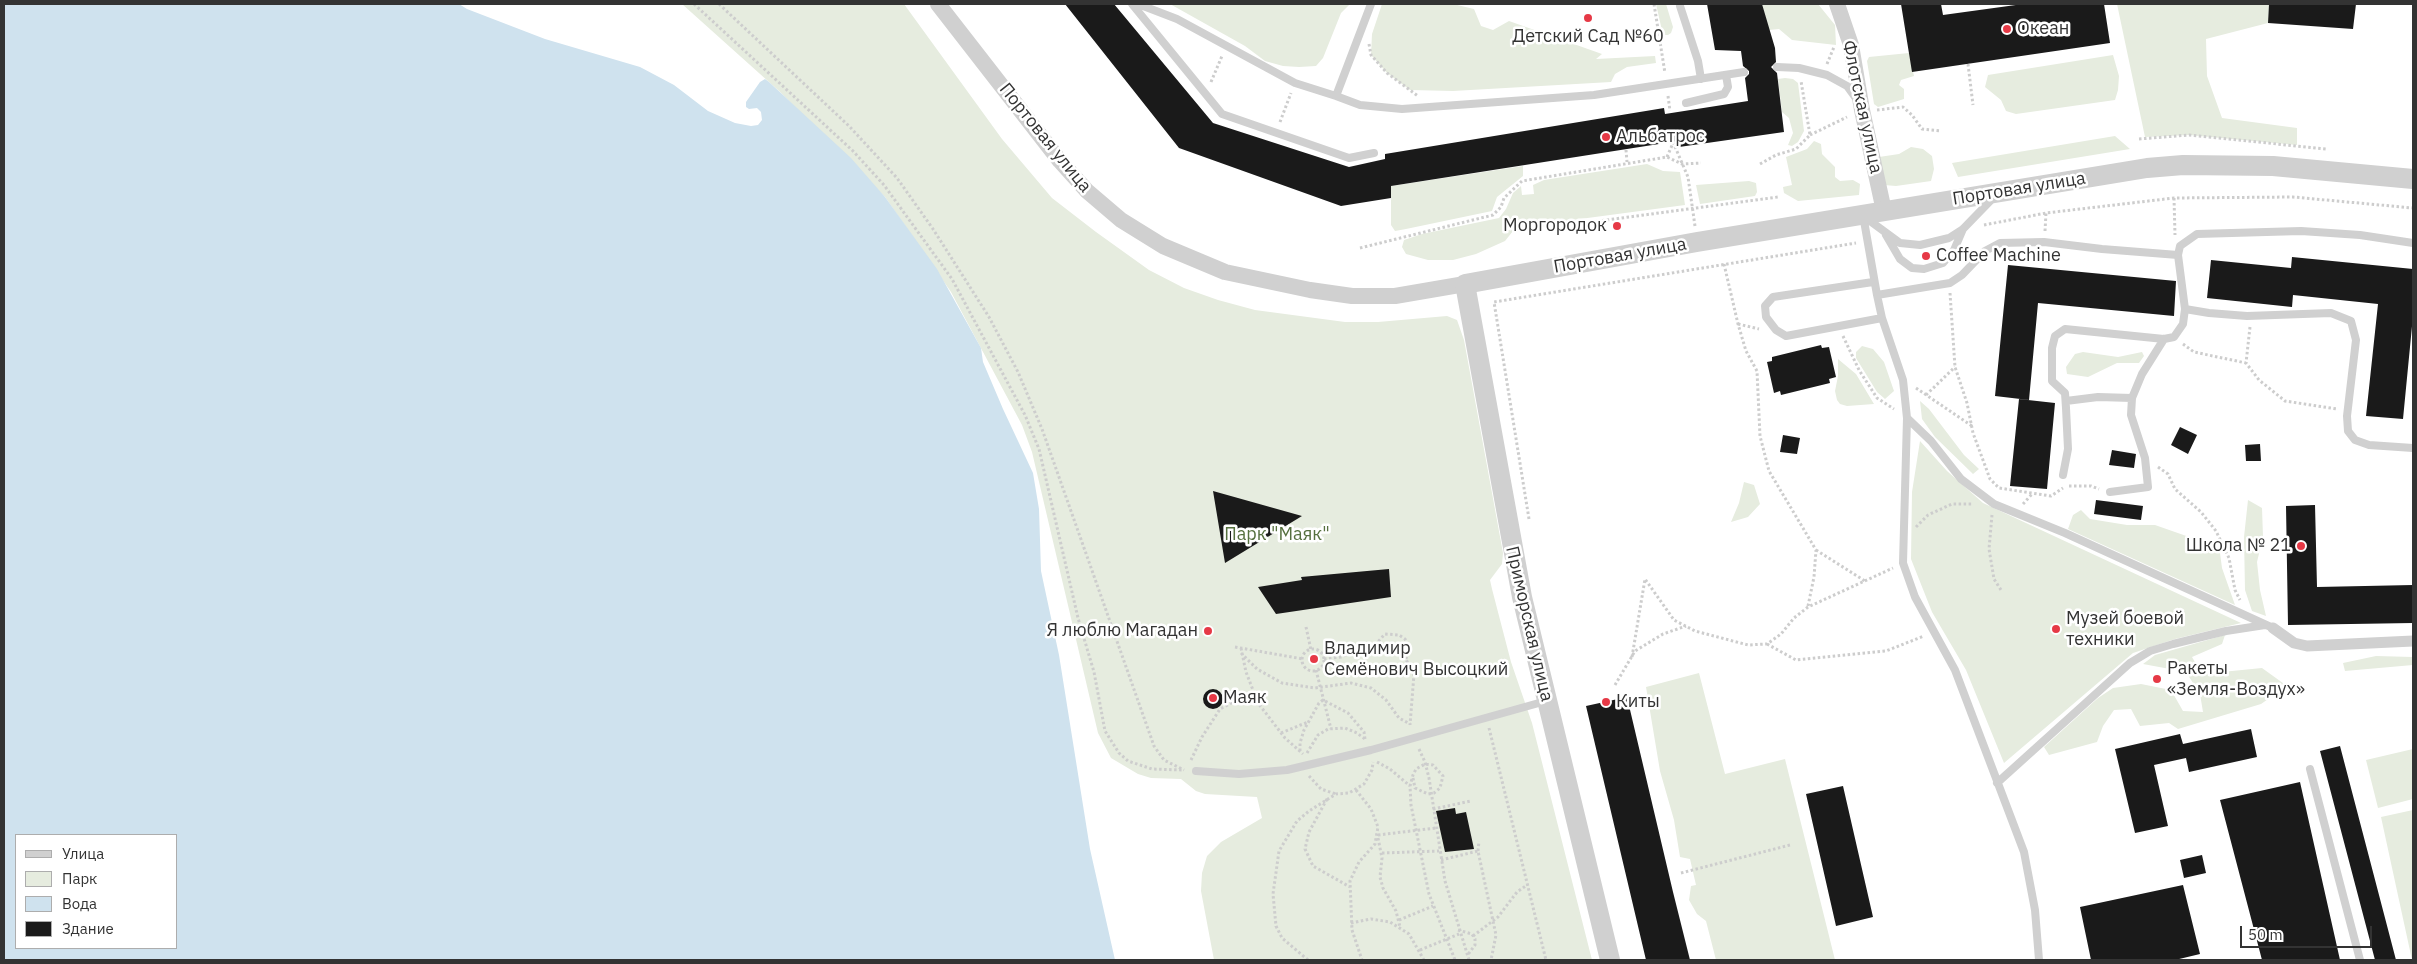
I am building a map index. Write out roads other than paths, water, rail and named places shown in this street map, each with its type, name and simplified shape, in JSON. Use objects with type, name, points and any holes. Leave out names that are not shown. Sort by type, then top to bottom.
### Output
[{"type":"street","name":"Портовая улица","points":[[938,4],[1060,161],[1087,191],[1121,220],[1163,246],[1225,272],[1352,296],[1395,296],[1884,210],[2147,168],[2183,165],[2273,166],[2413,179]]},
{"type":"street","name":"Флотская улица","points":[[1837,4],[1851,46],[1862,110],[1884,210]]},
{"type":"street","name":"Приморская улица","points":[[1465,284],[1511,544],[1546,701],[1610,960]]},
{"type":"street","points":[[2269,626],[2294,643],[2307,646],[2413,641]]},
{"type":"lane","points":[[1132,4],[1222,114],[1349,158],[1374,153]]},
{"type":"lane","points":[[1138,4],[1177,19],[1295,83],[1360,105],[1380,109],[1594,95],[1744,72]]},
{"type":"lane","points":[[1336,96],[1371,4]]},
{"type":"lane","points":[[1680,6],[1698,61],[1701,79]]},
{"type":"lane","points":[[1777,68],[1799,68],[1820,72],[1842,82],[1851,91],[1862,110]]},
{"type":"lane","points":[[1686,103],[1724,94],[1728,87],[1726,75]]},
{"type":"lane","points":[[1862,215],[1900,243],[1920,245],[1949,238],[1963,228],[2000,192]]},
{"type":"lane","points":[[1862,215],[1873,282],[1882,318],[1902,380],[1907,418],[1903,563],[1915,597],[1954,670],[2024,852],[2035,910],[2039,960]]},
{"type":"lane","points":[[1885,233],[1900,259],[1912,268],[1924,270],[1943,263],[1954,250],[1963,228]]},
{"type":"lane","points":[[2062,475],[2068,450],[2066,401],[2065,393],[2052,381],[2055,336],[2065,329],[2164,339],[2174,337],[2183,324],[2185,309],[2178,255],[2180,246],[2197,234],[2301,231],[2360,235],[2413,243]]},
{"type":"lane","points":[[1877,295],[1950,283],[1991,246],[2010,242],[2044,242],[2102,250],[2178,255]]},
{"type":"lane","points":[[1873,282],[1773,297],[1765,306],[1766,317],[1770,325],[1786,336],[1882,318]]},
{"type":"lane","points":[[2185,309],[2251,316],[2331,313],[2351,321],[2356,340],[2348,411],[2348,431],[2355,440],[2369,445],[2413,448]]},
{"type":"lane","points":[[2110,492],[2148,487],[2145,458],[2131,415],[2132,398],[2142,374],[2164,339]]},
{"type":"lane","points":[[2066,401],[2098,397],[2132,398]]},
{"type":"lane","points":[[1907,418],[1931,441],[1961,479],[1994,504],[2065,532],[2269,626]]},
{"type":"lane","points":[[1997,783],[2130,663],[2150,651],[2226,631],[2269,626]]},
{"type":"lane","points":[[1196,771],[1240,774],[1287,770],[1376,748],[1546,701]]},
{"type":"lane","points":[[2310,769],[2360,960]]},
{"type":"water","points":[[4,4],[459,4],[467,9],[545,39],[640,67],[674,85],[708,111],[735,123],[751,126],[758,125],[762,120],[761,112],[757,108],[749,109],[746,107],[746,102],[760,82],[765,79],[769,82],[851,158],[885,197],[937,269],[981,348],[983,362],[1033,473],[1039,509],[1041,571],[1059,655],[1090,849],[1115,960],[4,960]]},
{"type":"place","name":"Детский Сад №60","points":[[1588,18]]},
{"type":"place","name":"Океан","points":[[2007,29]]},
{"type":"place","name":"Альбатрос","points":[[1606,137]]},
{"type":"place","name":"Моргородок","points":[[1617,226]]},
{"type":"place","name":"Coffee Machine","points":[[1926,256]]},
{"type":"place","name":"Школа № 21","points":[[2301,546]]},
{"type":"place","name":"Музей боевой техники","points":[[2056,629]]},
{"type":"place","name":"Я люблю Магадан","points":[[1208,631]]},
{"type":"place","name":"Владимир Семёнович Высоцкий","points":[[1314,659]]},
{"type":"place","name":"Ракеты «Земля-Воздух»","points":[[2157,679]]},
{"type":"place","name":"Маяк","points":[[1213,698]]},
{"type":"place","name":"Киты","points":[[1606,702]]},
{"type":"park label","name":"Парк \"Маяк\"","points":[[1277,535]]}]
